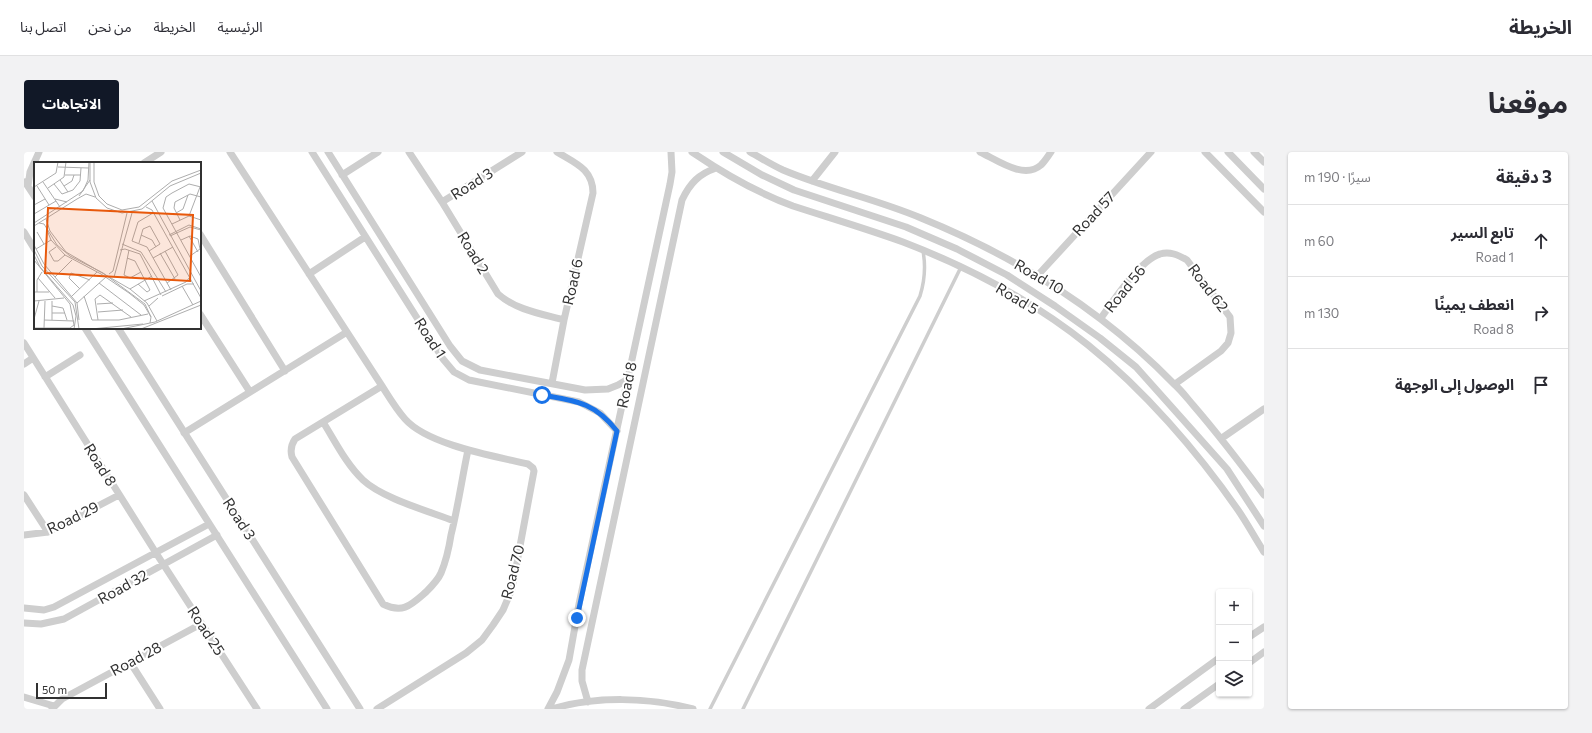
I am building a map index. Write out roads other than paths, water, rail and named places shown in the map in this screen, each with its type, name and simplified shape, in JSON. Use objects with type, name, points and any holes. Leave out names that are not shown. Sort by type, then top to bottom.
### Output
[{"type":"street","points":[[34,195],[26,183],[35,158],[39,152]]},
{"type":"street","points":[[154,160],[161,152]]},
{"type":"street","points":[[230,152],[405,420],[425,434],[468,450],[446,561],[441,575],[413,604],[398,609],[390,608],[383,604],[292,457],[291,446],[295,439],[382,386]]},
{"type":"street","name":"Road 1","points":[[312,152],[443,359],[454,372],[469,380],[579,402],[600,413],[617,431]]},
{"type":"street","name":"Road 1","points":[[328,152],[455,354],[462,361],[480,370],[585,390],[597,391],[613,387],[628,379]]},
{"type":"street","points":[[342,175],[378,152]]},
{"type":"street","name":"Road 2","points":[[409,152],[442,202],[493,286],[502,297],[517,307],[564,320]]},
{"type":"street","name":"Road 3","points":[[442,202],[522,152]]},
{"type":"street","name":"Road 6","points":[[552,384],[564,320],[593,193],[589,175],[557,152]]},
{"type":"street","name":"Road 8","points":[[548,709],[559,687],[569,660],[579,604],[670,184],[672,172],[671,152]]},
{"type":"street","name":"Road 5","points":[[692,152],[716,168],[773,197],[903,243],[961,267],[1009,292],[1087,344],[1124,376],[1157,410],[1192,450],[1238,510],[1264,552]]},
{"type":"street","name":"Road 5","points":[[723,152],[773,180],[810,197],[906,227],[957,248],[1007,275],[1055,306],[1100,338],[1136,367],[1227,468],[1263,521]]},
{"type":"street","name":"Road 10","points":[[750,152],[782,170],[921,217],[1038,275],[1067,294],[1101,318],[1175,384],[1222,438],[1264,494]]},
{"type":"street","points":[[812,181],[835,152]]},
{"type":"street","points":[[980,152],[1013,168],[1028,170],[1041,165],[1051,152]]},
{"type":"street","name":"Road 57","points":[[1038,275],[1151,152]]},
{"type":"street","points":[[1205,152],[1264,212]]},
{"type":"street","points":[[1228,152],[1264,189]]},
{"type":"street","points":[[1254,152],[1264,162]]},
{"type":"street","name":"Road 8","points":[[588,702],[582,681],[583,664],[682,200],[687,189],[695,179],[705,172],[716,168]]},
{"type":"street","points":[[804,209],[810,197]]},
{"type":"street","points":[[24,232],[34,248]]},
{"type":"street","points":[[201,236],[285,371]]},
{"type":"street","points":[[309,274],[365,237]]},
{"type":"street","name":"Road 56","points":[[1101,318],[1116,296],[1133,276],[1152,258],[1160,254],[1170,253]]},
{"type":"street","name":"Road 62","points":[[1170,253],[1179,255],[1187,260],[1230,317],[1231,333],[1228,343],[1221,351],[1175,384]]},
{"type":"street","points":[[201,316],[250,392]]},
{"type":"street","name":"Road 3","points":[[86,329],[327,709]]},
{"type":"street","name":"Road 3","points":[[119,329],[360,709]]},
{"type":"street","points":[[184,433],[347,332]]},
{"type":"street","name":"Road 8","points":[[24,343],[156,553]]},
{"type":"street","points":[[45,376],[80,355]]},
{"type":"street","points":[[24,364],[33,358]]},
{"type":"street","points":[[1222,438],[1264,408]]},
{"type":"street","points":[[323,422],[354,470],[363,480],[387,495],[454,521]]},
{"type":"street","name":"Road 70","points":[[377,709],[466,653],[482,640],[503,610],[512,589],[534,471],[528,464],[468,450]]},
{"type":"street","points":[[24,495],[48,532]]},
{"type":"street","name":"Road 29","points":[[24,535],[48,532],[119,495]]},
{"type":"street","name":"Road 32","points":[[24,608],[44,610],[54,607],[210,524]]},
{"type":"street","name":"Road 32","points":[[24,623],[41,624],[64,619],[217,535]]},
{"type":"street","name":"Road 25","points":[[156,553],[257,709]]},
{"type":"street","name":"Road 28","points":[[53,708],[62,699],[201,624]]},
{"type":"street","points":[[1252,635],[1264,627]]},
{"type":"street","points":[[1252,661],[1264,652]]},
{"type":"street","points":[[1149,709],[1216,660]]},
{"type":"street","points":[[130,662],[160,709]]},
{"type":"street","points":[[1184,709],[1216,686]]},
{"type":"street","points":[[24,697],[53,708]]},
{"type":"street","points":[[551,709],[567,704],[630,700],[656,702],[693,709]]},
{"type":"lane","points":[[710,709],[920,296],[925,281],[926,266],[923,251]]},
{"type":"lane","points":[[743,709],[961,267]]}]
